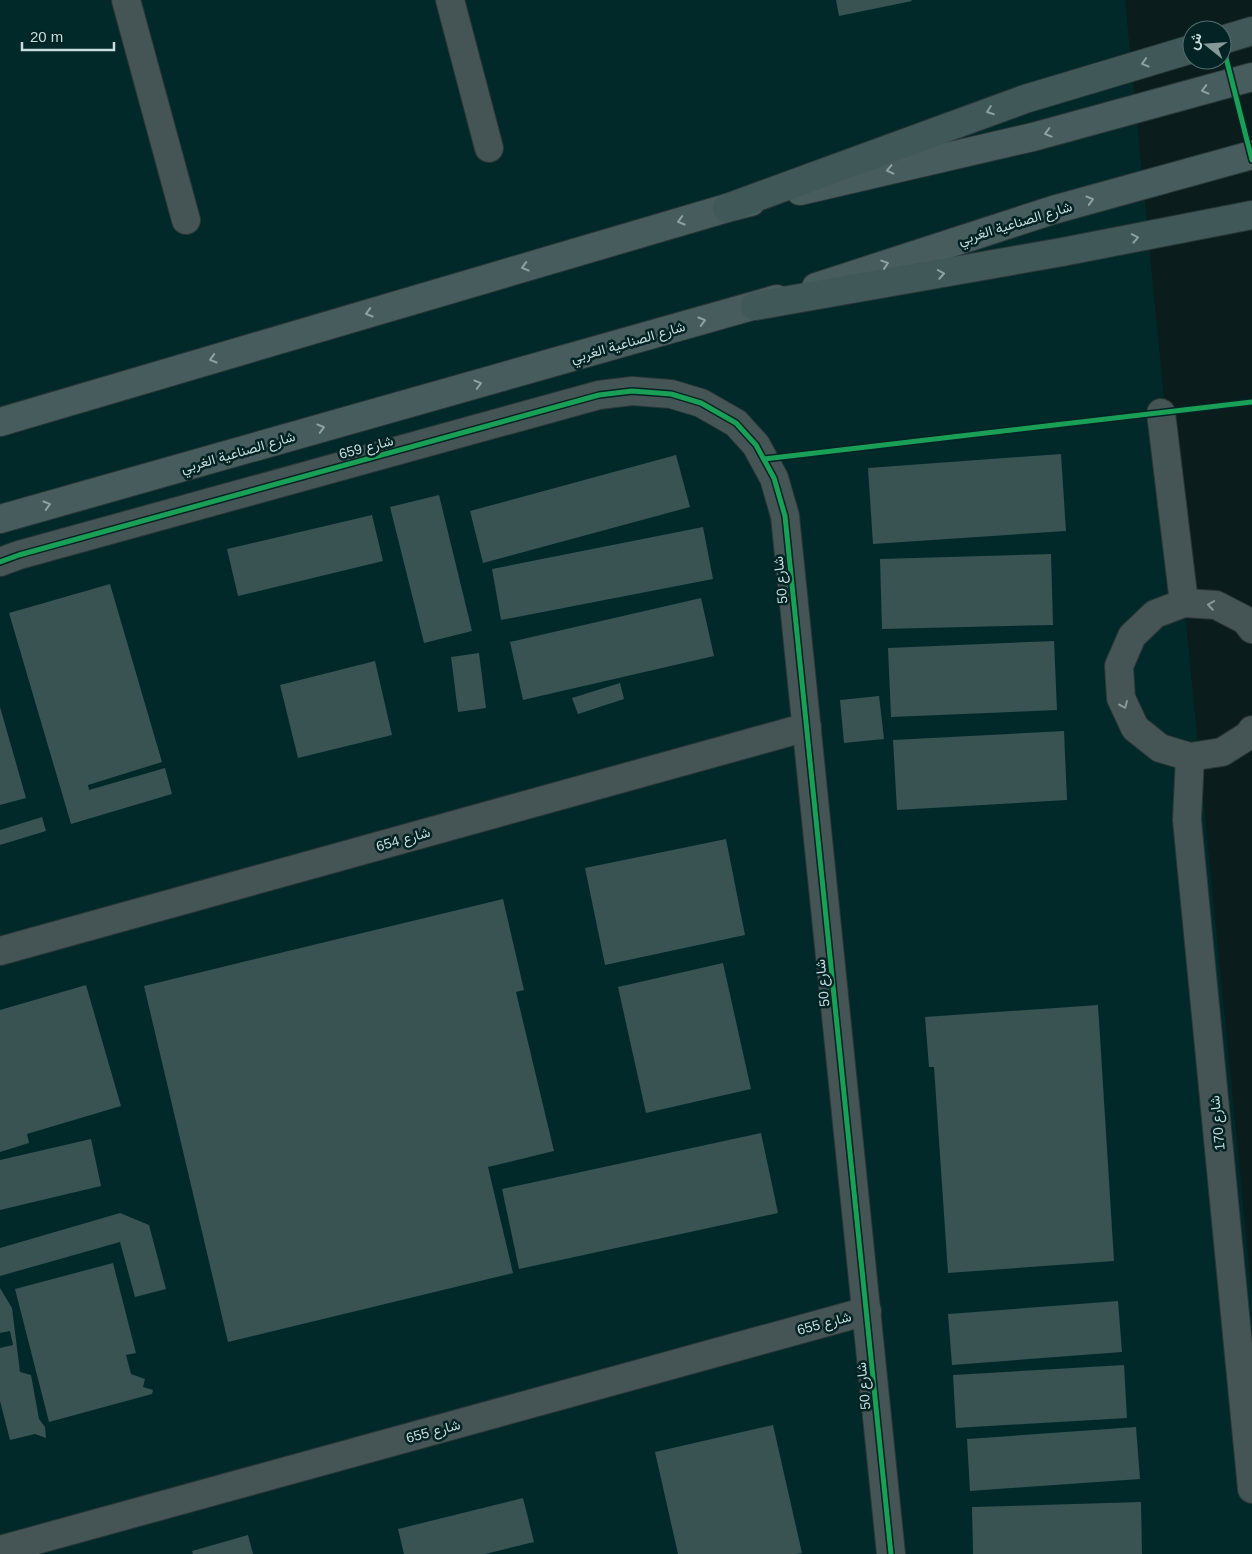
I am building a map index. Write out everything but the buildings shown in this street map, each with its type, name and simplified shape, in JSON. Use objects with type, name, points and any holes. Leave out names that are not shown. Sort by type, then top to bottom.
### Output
[{"type":"highway","points":[[1232,37],[1252,31]]},
{"type":"highway","points":[[727,208],[1025,99],[1182,52]]},
{"type":"highway","points":[[755,306],[1062,252],[1252,215]]},
{"type":"main road","points":[[0,422],[727,208],[1033,137],[1252,77]]},
{"type":"main road","name":"شارع الصناعية الغربي","points":[[0,518],[755,306],[1053,210],[1252,154]]},
{"type":"street","points":[[126,0],[186,220]]},
{"type":"street","points":[[450,0],[489,148]]},
{"type":"street","name":"شارع 659","points":[[0,562],[57,544],[600,395],[632,391],[671,394],[701,403],[736,424]]},
{"type":"street","points":[[1161,413],[1184,603]]},
{"type":"street","name":"شارع 50","points":[[736,424],[756,446],[774,478],[785,516],[892,1554]]},
{"type":"street","points":[[1252,629],[1245,620],[1216,605],[1184,603],[1155,614],[1143,625],[1132,636],[1119,666],[1121,698],[1135,728],[1160,748],[1190,757],[1222,752],[1249,735],[1252,730]]},
{"type":"street","name":"شارع 654","points":[[0,951],[807,727]]},
{"type":"street","name":"شارع 170","points":[[1190,757],[1187,820],[1252,1489]]},
{"type":"street","name":"شارع 655","points":[[0,1550],[866,1311]]},
{"type":"shaded area","points":[[0,0],[1125,0],[1252,1295],[1252,1554],[0,1554]]},
{"type":"cycle path","points":[[1229,70],[1252,160]]},
{"type":"cycle path","points":[[0,562],[19,555],[599,395],[632,391],[671,394],[701,403],[736,423],[756,445],[774,478],[785,516],[891,1554]]},
{"type":"cycle path","points":[[764,459],[1252,402]]}]
